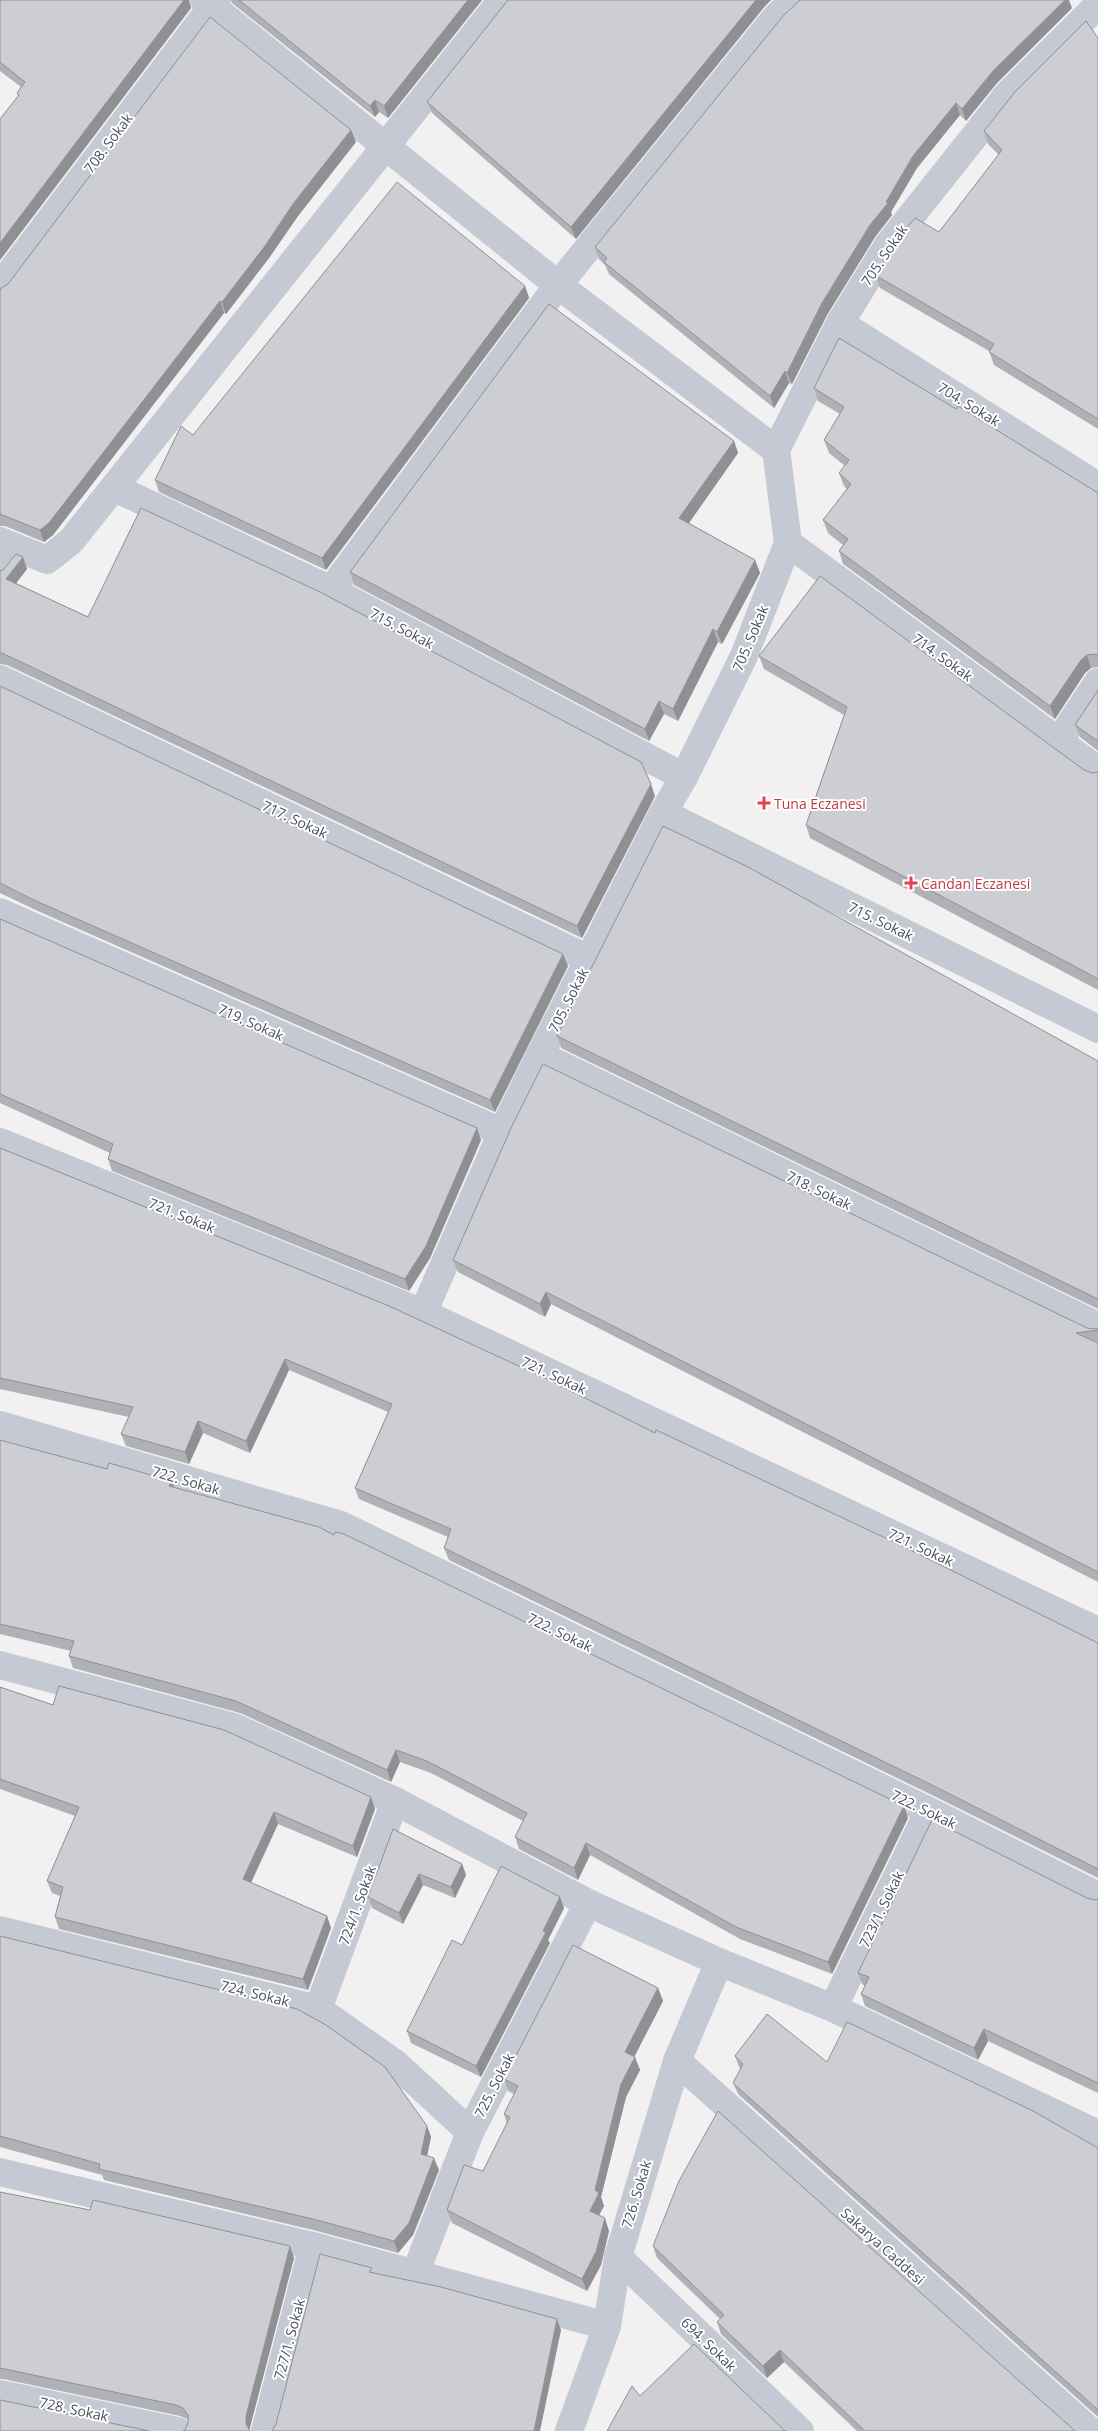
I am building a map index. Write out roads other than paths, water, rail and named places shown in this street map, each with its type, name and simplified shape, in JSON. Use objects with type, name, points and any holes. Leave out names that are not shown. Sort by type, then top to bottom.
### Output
[{"type":"street","points":[[4,552],[47,560],[71,541],[502,0]]},
{"type":"street","points":[[331,590],[558,285],[777,16],[794,0]]},
{"type":"street","points":[[211,2],[558,285],[776,450]]},
{"type":"street","name":"708. Sokak","points":[[0,286],[211,2]]},
{"type":"street","name":"705. Sokak","points":[[423,1313],[502,1132],[540,1054],[663,813],[684,777],[744,656],[788,543],[776,450],[840,323],[888,245],[1008,94],[1098,5]]},
{"type":"street","name":"704. Sokak","points":[[840,323],[1098,486]]},
{"type":"street","name":"715. Sokak","points":[[115,488],[331,590],[684,777]]},
{"type":"street","name":"714. Sokak","points":[[788,543],[1098,770]]},
{"type":"street","name":"717. Sokak","points":[[0,679],[590,958]]},
{"type":"street","points":[[1059,741],[1098,682]]},
{"type":"street","name":"715. Sokak","points":[[663,813],[1098,1029]]},
{"type":"street","name":"719. Sokak","points":[[0,912],[502,1132]]},
{"type":"street","name":"718. Sokak","points":[[540,1054],[1098,1326]]},
{"type":"street","name":"721. Sokak","points":[[0,1142],[423,1313],[1098,1631]]},
{"type":"street","name":"722. Sokak","points":[[0,1425],[341,1525],[929,1811],[1098,1896]]},
{"type":"street","points":[[0,1665],[234,1727],[396,1801],[588,1903],[718,1962],[833,2008],[1098,2134]]},
{"type":"street","name":"724/1. Sokak","points":[[318,2009],[396,1801]]},
{"type":"street","name":"723/1. Sokak","points":[[833,2008],[929,1811]]},
{"type":"street","name":"725. Sokak","points":[[415,2274],[470,2132],[588,1903]]},
{"type":"street","name":"724. Sokak","points":[[0,1930],[318,2009],[396,2064],[470,2132]]},
{"type":"street","name":"726. Sokak","points":[[569,2431],[607,2326],[618,2257],[676,2060],[718,1962]]},
{"type":"street","name":"Sakarya Caddesi","points":[[676,2060],[1090,2431]]},
{"type":"street","points":[[0,2172],[313,2246],[607,2326]]},
{"type":"street","name":"727/1. Sokak","points":[[265,2431],[313,2246]]},
{"type":"street","name":"694. Sokak","points":[[618,2257],[800,2431]]},
{"type":"street","name":"728. Sokak","points":[[0,2394],[177,2431]]},
{"type":"place","name":"Tuna Eczanesi","points":[[764,803]]},
{"type":"place","name":"Candan Eczanesi","points":[[911,883]]}]
